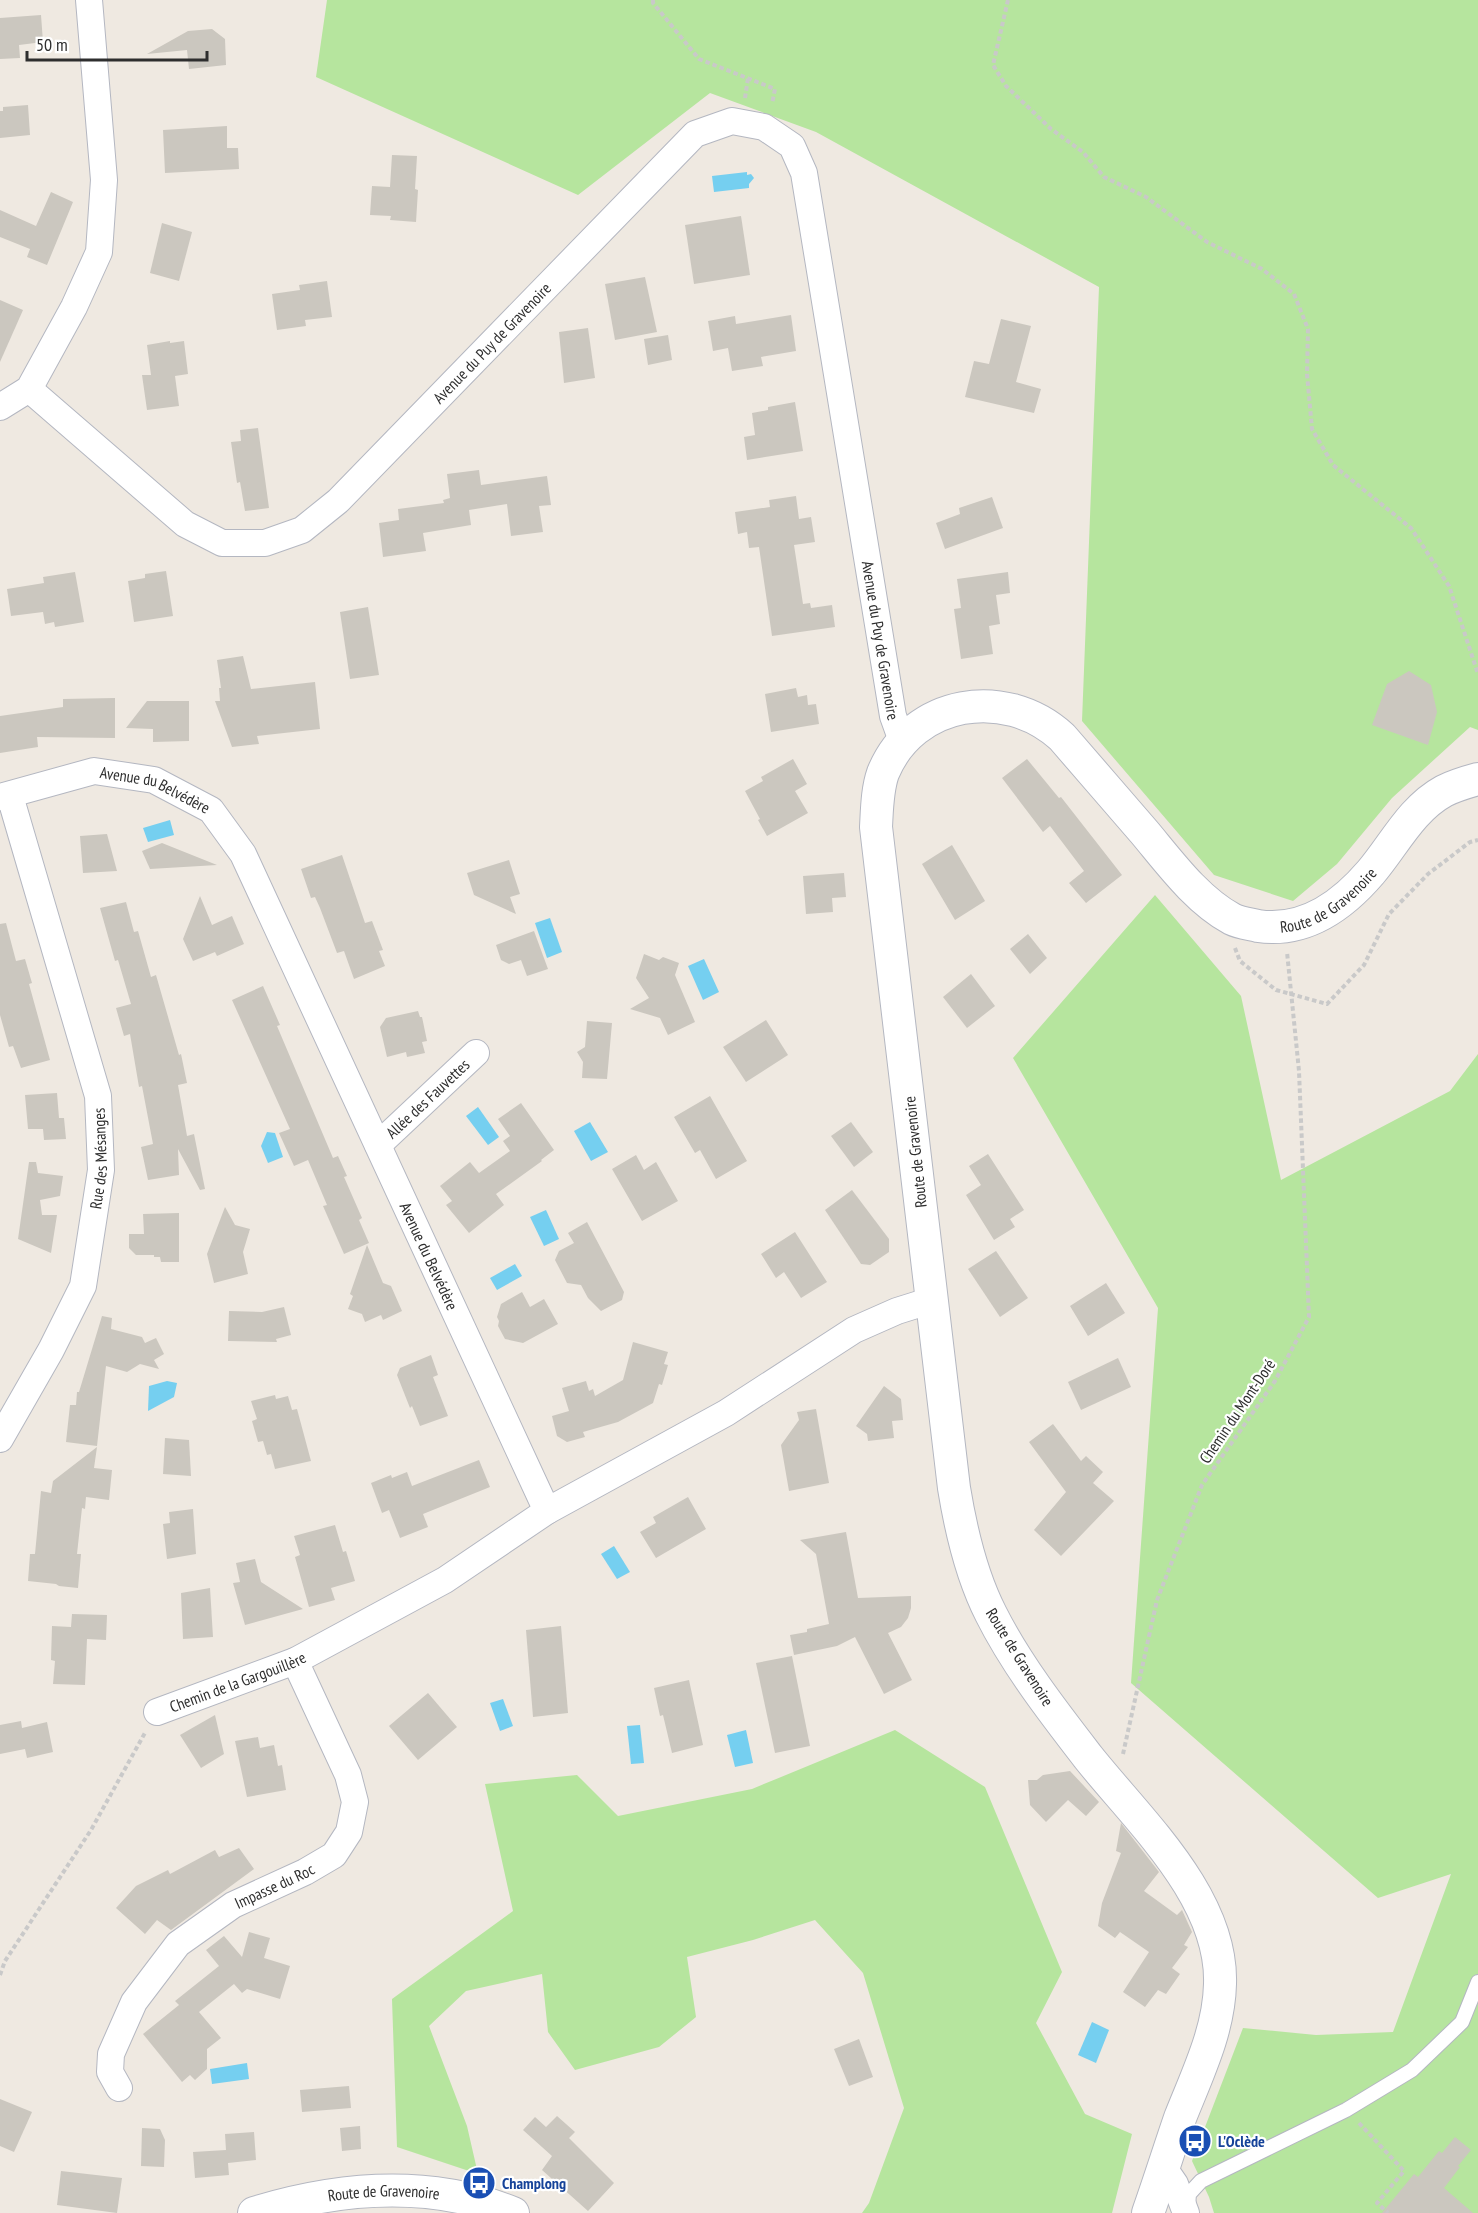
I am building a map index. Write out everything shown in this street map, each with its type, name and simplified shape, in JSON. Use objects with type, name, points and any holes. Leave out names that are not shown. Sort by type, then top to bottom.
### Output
[{"type":"street","points":[[0,407],[29,389],[74,307],[99,252],[104,180],[89,0]]},
{"type":"street","name":"Avenue du Puy de Gravenoire","points":[[29,389],[185,524],[222,543],[265,543],[302,530],[338,501],[695,134],[732,121],[766,128],[792,146],[804,173],[893,716],[902,741]]},
{"type":"street","name":"Route de Gravenoire","points":[[1148,2213],[1214,2031],[1220,1969],[1212,1933],[1192,1890],[1142,1821],[1087,1755],[1023,1667],[991,1614],[977,1582],[967,1550],[956,1499],[876,827],[882,775],[902,741],[911,731],[939,716],[971,706],[1011,708],[1040,721],[1062,737],[1179,873],[1223,913],[1234,920],[1248,924],[1284,927],[1317,918],[1332,909],[1371,871],[1427,803],[1444,791],[1478,779]]},
{"type":"street","name":"Avenue du Belvédère","points":[[5,797],[94,771],[154,780],[211,810],[243,854],[547,1511]]},
{"type":"street","name":"Rue des Mésanges","points":[[0,1439],[51,1350],[83,1286],[101,1170],[98,1096],[5,797]]},
{"type":"street","name":"Allée des Fauvettes","points":[[378,1145],[476,1053]]},
{"type":"street","points":[[547,1511],[726,1413],[854,1330],[897,1311],[932,1300]]},
{"type":"street","name":"Chemin de la Gargouillère","points":[[157,1712],[295,1661],[446,1580],[547,1511]]},
{"type":"street","name":"Impasse du Roc","points":[[119,2088],[111,2072],[111,2054],[134,2002],[178,1944],[233,1905],[306,1872],[334,1855],[349,1832],[355,1802],[348,1775],[295,1661]]},
{"type":"street","points":[[1164,2168],[1176,2184],[1187,2213]]},
{"type":"street","name":"Route de Gravenoire","points":[[254,2213],[294,2201],[364,2190],[428,2193],[470,2199],[513,2213]]},
{"type":"lane","points":[[1187,2213],[1189,2194],[1201,2181],[1346,2110],[1412,2070],[1462,2022],[1478,1982]]},
{"type":"path","points":[[652,0],[699,59],[776,89],[766,128]]},
{"type":"path","points":[[1008,0],[993,65],[1006,86],[1051,129],[1083,152],[1104,177],[1146,197],[1206,242],[1262,269],[1294,294],[1308,329],[1307,374],[1312,429],[1333,465],[1411,528],[1449,586],[1478,674]]},
{"type":"path","points":[[1223,913],[1240,961],[1276,990],[1327,1004],[1364,965],[1389,914],[1428,874],[1470,842],[1478,840]]},
{"type":"path","name":"Chemin du Mont-Doré","points":[[1116,1792],[1126,1734],[1156,1600],[1202,1485],[1275,1381],[1309,1317],[1299,1071],[1284,927]]},
{"type":"path","name":"Chemin de la Gargouillère","points":[[0,1974],[5,1961],[91,1830],[157,1712]]},
{"type":"path","points":[[1346,2110],[1404,2171],[1377,2203],[1388,2213]]},
{"type":"green space","points":[[327,0],[1478,0],[1478,730],[1470,727],[1392,798],[1337,864],[1293,901],[1214,875],[1082,721],[1099,287],[816,132],[710,93],[578,195],[316,77]]},
{"type":"green space","points":[[1155,895],[1241,996],[1281,1180],[1450,1091],[1478,1054],[1478,2213],[1214,2213],[1192,2161],[1243,2028],[1316,2035],[1393,2032],[1451,1874],[1378,1898],[1131,1683],[1158,1308],[1013,1058]]},
{"type":"green space","points":[[895,1730],[985,1787],[1062,1972],[1036,2023],[1085,2114],[1132,2134],[1112,2213],[862,2213],[869,2203],[904,2108],[863,1973],[815,1920],[753,1940],[687,1957],[696,2017],[659,2047],[575,2070],[548,2032],[542,1974],[466,1991],[429,2026],[467,2126],[478,2174],[397,2147],[392,1999],[513,1911],[485,1784],[577,1775],[618,1816],[752,1789]]},
{"type":"water","points":[[747,172],[747,175],[751,174],[754,178],[749,188],[714,192],[712,176]]},
{"type":"water","points":[[170,820],[174,835],[148,842],[143,828]]},
{"type":"water","points":[[550,918],[562,952],[547,958],[535,923]]},
{"type":"water","points":[[704,959],[719,992],[703,1000],[688,966]]},
{"type":"water","points":[[478,1107],[499,1137],[488,1145],[466,1116]]},
{"type":"water","points":[[590,1122],[608,1152],[591,1161],[574,1131]]},
{"type":"water","points":[[267,1132],[275,1133],[283,1157],[268,1163],[261,1146]]},
{"type":"water","points":[[546,1210],[559,1239],[544,1246],[530,1217]]},
{"type":"water","points":[[515,1264],[522,1276],[497,1290],[490,1278]]},
{"type":"water","points":[[167,1381],[177,1383],[174,1397],[148,1411],[149,1386]]},
{"type":"water","points":[[614,1546],[630,1572],[617,1579],[601,1554]]},
{"type":"water","points":[[503,1699],[513,1726],[500,1731],[490,1703]]},
{"type":"water","points":[[640,1725],[644,1763],[631,1764],[627,1726]]},
{"type":"water","points":[[746,1730],[753,1763],[735,1767],[727,1735]]},
{"type":"water","points":[[1092,2022],[1109,2030],[1096,2063],[1078,2055]]},
{"type":"water","points":[[247,2063],[249,2079],[212,2084],[210,2069]]},
{"type":"building","points":[[41,15],[43,42],[19,45],[20,58],[0,59],[0,18]]},
{"type":"building","points":[[212,29],[225,39],[226,65],[189,69],[187,50],[147,54],[188,31]]},
{"type":"building","points":[[28,105],[30,135],[0,138],[0,111],[3,111],[3,107]]},
{"type":"building","points":[[227,126],[227,148],[238,148],[239,169],[165,173],[163,130]]},
{"type":"building","points":[[392,155],[417,156],[416,222],[390,220],[391,216],[370,215],[372,186],[390,187]]},
{"type":"building","points":[[51,192],[73,202],[47,265],[27,257],[30,249],[0,237],[0,210],[36,226]]},
{"type":"building","points":[[741,216],[750,275],[694,284],[685,225]]},
{"type":"building","points":[[162,223],[192,232],[179,281],[150,273]]},
{"type":"building","points":[[645,277],[657,332],[615,340],[605,284]]},
{"type":"building","points":[[327,281],[332,317],[305,320],[306,326],[277,330],[272,294],[300,290],[299,285]]},
{"type":"building","points":[[0,300],[23,310],[0,362]]},
{"type":"building","points":[[791,315],[796,351],[761,357],[763,366],[732,371],[728,348],[713,351],[708,321],[735,316],[736,324]]},
{"type":"building","points":[[1001,319],[1031,326],[1016,382],[1041,389],[1034,413],[965,397],[974,361],[989,364]]},
{"type":"building","points":[[588,328],[595,378],[564,383],[559,332]]},
{"type":"building","points":[[668,335],[672,360],[648,365],[644,339]]},
{"type":"building","points":[[170,341],[170,343],[184,341],[188,374],[175,376],[179,406],[147,410],[142,375],[151,375],[147,345]]},
{"type":"building","points":[[795,402],[803,451],[747,460],[744,437],[755,435],[752,413],[768,410],[768,407]]},
{"type":"building","points":[[258,428],[269,508],[245,511],[240,482],[237,483],[231,442],[241,441],[240,430]]},
{"type":"building","points":[[479,470],[481,485],[547,476],[551,505],[539,506],[543,532],[511,536],[507,504],[469,510],[471,525],[423,533],[426,551],[383,557],[379,523],[399,520],[398,509],[444,503],[443,500],[450,498],[447,474]]},
{"type":"building","points":[[796,496],[799,519],[811,517],[815,542],[794,545],[803,604],[810,603],[811,608],[832,605],[835,627],[772,636],[759,547],[749,548],[747,532],[738,534],[735,512],[770,507],[769,500]]},
{"type":"building","points":[[992,497],[1003,528],[945,549],[936,523],[960,514],[959,508]]},
{"type":"building","points":[[166,571],[173,616],[134,622],[128,581],[145,578],[145,574]]},
{"type":"building","points":[[75,572],[84,622],[55,627],[54,622],[45,624],[43,612],[11,616],[7,589],[44,583],[43,577]]},
{"type":"building","points":[[1008,572],[1010,593],[996,595],[1000,624],[989,626],[993,654],[961,659],[954,609],[961,608],[957,579]]},
{"type":"building","points":[[368,607],[379,675],[350,679],[340,612]]},
{"type":"building","points":[[243,656],[251,689],[315,682],[320,729],[257,736],[259,744],[232,747],[215,701],[220,701],[219,688],[221,688],[217,660]]},
{"type":"building","points":[[1409,671],[1431,685],[1437,712],[1428,745],[1372,725],[1387,684]]},
{"type":"building","points":[[796,688],[798,697],[807,695],[808,705],[816,704],[819,724],[771,732],[765,694]]},
{"type":"building","points":[[115,698],[115,738],[37,737],[38,747],[0,753],[0,716],[63,707],[63,699]]},
{"type":"building","points":[[147,701],[189,701],[189,741],[153,742],[153,729],[126,728]]},
{"type":"building","points":[[793,759],[807,784],[795,791],[808,813],[767,836],[745,791],[763,781],[761,777]]},
{"type":"building","points":[[1027,759],[1059,798],[1061,797],[1122,875],[1086,903],[1069,883],[1084,871],[1050,826],[1043,832],[1002,778]]},
{"type":"building","points":[[107,834],[117,871],[83,873],[80,836]]},
{"type":"building","points":[[162,843],[217,865],[150,869],[142,851]]},
{"type":"building","points":[[952,845],[985,901],[955,920],[922,864]]},
{"type":"building","points":[[342,855],[365,923],[372,921],[383,950],[379,951],[385,966],[354,979],[344,951],[337,953],[315,897],[311,898],[301,869]]},
{"type":"building","points":[[509,860],[520,894],[510,897],[516,914],[474,895],[467,873]]},
{"type":"building","points":[[844,873],[846,897],[832,898],[833,912],[806,914],[803,876]]},
{"type":"building","points":[[200,896],[212,925],[232,916],[244,944],[217,956],[215,952],[193,961],[183,939]]},
{"type":"building","points":[[126,902],[134,932],[138,931],[151,977],[156,975],[179,1055],[181,1054],[187,1083],[178,1085],[187,1136],[194,1134],[205,1189],[200,1190],[178,1149],[179,1175],[148,1180],[141,1147],[153,1144],[142,1086],[139,1087],[130,1034],[124,1036],[116,1008],[131,1004],[118,960],[115,961],[100,908]]},
{"type":"building","points":[[6,923],[16,961],[25,959],[32,983],[29,984],[50,1060],[21,1068],[13,1046],[9,1047],[0,1015],[0,924]]},
{"type":"building","points":[[534,931],[548,969],[527,976],[521,960],[509,964],[501,960],[496,945]]},
{"type":"building","points":[[1028,934],[1047,958],[1030,974],[1010,949]]},
{"type":"building","points":[[644,954],[659,960],[663,957],[679,963],[675,975],[695,1022],[668,1035],[660,1018],[630,1009],[649,998],[636,978]]},
{"type":"building","points":[[971,974],[995,1006],[967,1028],[943,997]]},
{"type":"building","points":[[263,986],[280,1025],[277,1026],[333,1158],[338,1156],[347,1176],[344,1177],[362,1218],[359,1220],[369,1243],[344,1254],[323,1206],[327,1205],[308,1160],[294,1166],[279,1133],[290,1129],[232,1000]]},
{"type":"building","points":[[418,1011],[422,1017],[427,1041],[422,1042],[425,1053],[407,1057],[406,1052],[387,1057],[380,1027],[386,1018]]},
{"type":"building","points":[[766,1020],[788,1055],[746,1082],[723,1047]]},
{"type":"building","points":[[587,1021],[612,1023],[607,1079],[582,1078],[583,1062],[577,1052],[585,1047]]},
{"type":"building","points":[[57,1093],[59,1118],[64,1118],[66,1139],[44,1140],[43,1129],[28,1129],[25,1095]]},
{"type":"building","points":[[710,1096],[747,1161],[716,1179],[700,1150],[695,1153],[674,1117]]},
{"type":"building","points":[[521,1103],[554,1150],[496,1194],[504,1205],[469,1233],[446,1205],[452,1201],[440,1186],[470,1162],[479,1173],[510,1151],[503,1141],[510,1136],[498,1119]]},
{"type":"building","points":[[851,1122],[873,1152],[854,1167],[831,1136]]},
{"type":"building","points":[[988,1154],[1024,1210],[1010,1219],[1015,1227],[994,1240],[966,1195],[981,1185],[969,1166]]},
{"type":"building","points":[[636,1155],[644,1170],[656,1162],[678,1201],[642,1221],[612,1169]]},
{"type":"building","points":[[29,1162],[36,1162],[38,1173],[63,1176],[60,1196],[40,1200],[42,1215],[57,1215],[51,1253],[18,1239]]},
{"type":"building","points":[[852,1190],[889,1239],[889,1252],[870,1265],[861,1264],[825,1210]]},
{"type":"building","points":[[225,1207],[235,1225],[250,1229],[243,1252],[248,1274],[214,1283],[207,1254]]},
{"type":"building","points":[[179,1213],[179,1262],[161,1262],[160,1257],[154,1257],[154,1255],[136,1255],[129,1248],[129,1234],[144,1234],[143,1214]]},
{"type":"building","points":[[587,1222],[624,1292],[622,1300],[601,1311],[588,1298],[581,1285],[567,1283],[555,1260],[559,1251],[574,1243],[568,1233]]},
{"type":"building","points":[[795,1232],[827,1282],[801,1298],[784,1272],[776,1278],[761,1254]]},
{"type":"building","points":[[367,1245],[383,1283],[391,1286],[402,1311],[383,1320],[381,1315],[365,1322],[362,1314],[348,1309],[353,1296],[350,1294]]},
{"type":"building","points":[[996,1251],[1028,1298],[1000,1317],[968,1269]]},
{"type":"building","points":[[1106,1283],[1125,1313],[1088,1336],[1070,1306]]},
{"type":"building","points":[[522,1292],[530,1307],[544,1299],[558,1324],[523,1343],[505,1339],[498,1326],[497,1317],[501,1304]]},
{"type":"building","points":[[284,1307],[291,1335],[276,1339],[277,1342],[228,1341],[229,1311],[262,1312]]},
{"type":"building","points":[[102,1316],[112,1318],[111,1329],[142,1337],[145,1343],[156,1338],[164,1354],[154,1360],[159,1369],[140,1364],[127,1372],[106,1366],[97,1446],[66,1442],[70,1405],[76,1405],[77,1392],[79,1392]]},
{"type":"building","points":[[633,1342],[668,1352],[664,1364],[668,1365],[653,1403],[618,1422],[583,1432],[585,1437],[567,1442],[557,1436],[552,1416],[569,1411],[562,1388],[586,1381],[589,1391],[593,1389],[595,1396],[623,1380]]},
{"type":"building","points":[[431,1355],[438,1375],[433,1377],[448,1416],[420,1426],[397,1375],[400,1368]]},
{"type":"building","points":[[1118,1358],[1131,1387],[1081,1410],[1068,1382]]},
{"type":"building","points":[[884,1386],[901,1399],[903,1420],[892,1421],[894,1438],[868,1441],[867,1434],[856,1426]]},
{"type":"building","points":[[275,1395],[276,1399],[288,1396],[292,1410],[297,1409],[311,1461],[275,1469],[271,1454],[267,1455],[263,1441],[258,1442],[252,1421],[257,1419],[251,1401]]},
{"type":"building","points":[[816,1409],[829,1483],[789,1491],[781,1445],[799,1420],[797,1412]]},
{"type":"building","points":[[1053,1424],[1081,1461],[1086,1456],[1103,1472],[1093,1483],[1114,1501],[1061,1556],[1034,1530],[1066,1492],[1029,1442]]},
{"type":"building","points":[[165,1438],[189,1440],[191,1476],[163,1474]]},
{"type":"building","points":[[97,1447],[94,1468],[112,1470],[109,1500],[86,1497],[85,1509],[82,1508],[77,1554],[81,1554],[78,1588],[28,1581],[30,1554],[35,1554],[41,1491],[51,1493],[53,1481]]},
{"type":"building","points":[[479,1460],[490,1487],[423,1514],[428,1527],[400,1538],[389,1510],[382,1513],[371,1483],[391,1475],[392,1478],[407,1472],[412,1486]]},
{"type":"building","points":[[688,1497],[706,1529],[656,1558],[640,1532],[656,1523],[653,1517]]},
{"type":"building","points":[[193,1509],[196,1554],[167,1559],[163,1524],[170,1523],[169,1512]]},
{"type":"building","points":[[335,1525],[355,1581],[331,1588],[335,1600],[309,1607],[295,1557],[300,1555],[294,1536]]},
{"type":"building","points":[[846,1532],[858,1598],[911,1596],[908,1618],[901,1627],[888,1633],[912,1680],[884,1694],[855,1637],[837,1646],[794,1655],[790,1635],[829,1624],[816,1554],[800,1540]]},
{"type":"building","points":[[255,1559],[261,1582],[303,1609],[245,1625],[233,1583],[240,1582],[236,1563]]},
{"type":"building","points":[[210,1588],[213,1637],[183,1639],[181,1593]]},
{"type":"building","points":[[72,1614],[107,1615],[106,1640],[87,1639],[85,1685],[53,1684],[55,1661],[51,1660],[52,1626],[71,1627]]},
{"type":"building","points":[[561,1626],[568,1713],[533,1717],[526,1630]]},
{"type":"building","points":[[792,1656],[810,1746],[775,1753],[756,1663]]},
{"type":"building","points":[[689,1680],[703,1745],[672,1753],[654,1688]]},
{"type":"building","points":[[428,1693],[457,1727],[418,1760],[389,1726]]},
{"type":"building","points":[[215,1715],[224,1754],[201,1768],[180,1735]]},
{"type":"building","points":[[21,1721],[22,1728],[47,1722],[53,1752],[27,1758],[25,1749],[0,1754],[0,1725]]},
{"type":"building","points":[[258,1737],[260,1748],[274,1745],[278,1766],[282,1765],[286,1790],[247,1797],[235,1741]]},
{"type":"building","points":[[1070,1771],[1099,1802],[1086,1816],[1068,1800],[1046,1822],[1030,1805],[1028,1780],[1037,1780],[1043,1775]]},
{"type":"building","points":[[1121,1823],[1159,1872],[1144,1891],[1177,1915],[1182,1910],[1192,1932],[1184,1945],[1188,1947],[1172,1968],[1180,1974],[1166,1994],[1158,1990],[1145,2007],[1123,1992],[1149,1952],[1120,1932],[1115,1938],[1098,1926],[1102,1903],[1121,1853],[1116,1851]]},
{"type":"building","points":[[239,1848],[254,1869],[171,1930],[157,1920],[145,1934],[116,1908],[136,1886],[168,1870],[170,1874],[215,1850],[219,1857]]},
{"type":"building","points":[[249,1932],[270,1938],[264,1958],[290,1966],[280,1999],[247,1989],[242,1993],[234,1984],[199,2012],[221,2038],[207,2049],[207,2069],[195,2080],[190,2075],[182,2082],[143,2034],[179,2005],[175,2001],[219,1966],[206,1950],[224,1936],[242,1957]]},
{"type":"building","points":[[859,2039],[873,2077],[849,2086],[834,2049]]},
{"type":"building","points":[[349,2086],[351,2108],[302,2112],[300,2090]]},
{"type":"building","points":[[0,2099],[32,2112],[14,2152],[0,2146]]},
{"type":"building","points":[[557,2116],[575,2132],[569,2138],[614,2183],[588,2211],[542,2170],[552,2156],[523,2130],[535,2117],[546,2127]]},
{"type":"building","points":[[360,2126],[361,2149],[342,2151],[340,2128]]},
{"type":"building","points":[[142,2128],[160,2129],[165,2140],[164,2167],[141,2166]]},
{"type":"building","points":[[254,2132],[256,2160],[228,2163],[229,2175],[195,2178],[193,2152],[226,2150],[225,2134]]},
{"type":"building","points":[[1455,2137],[1471,2150],[1444,2188],[1473,2213],[1382,2213],[1414,2174],[1418,2177],[1439,2151],[1442,2153]]},
{"type":"building","points":[[61,2171],[122,2178],[117,2213],[57,2205]]},
{"type":"place","name":"L'Oclède","points":[[1195,2141]]},
{"type":"place","name":"Champlong","points":[[479,2183]]}]
